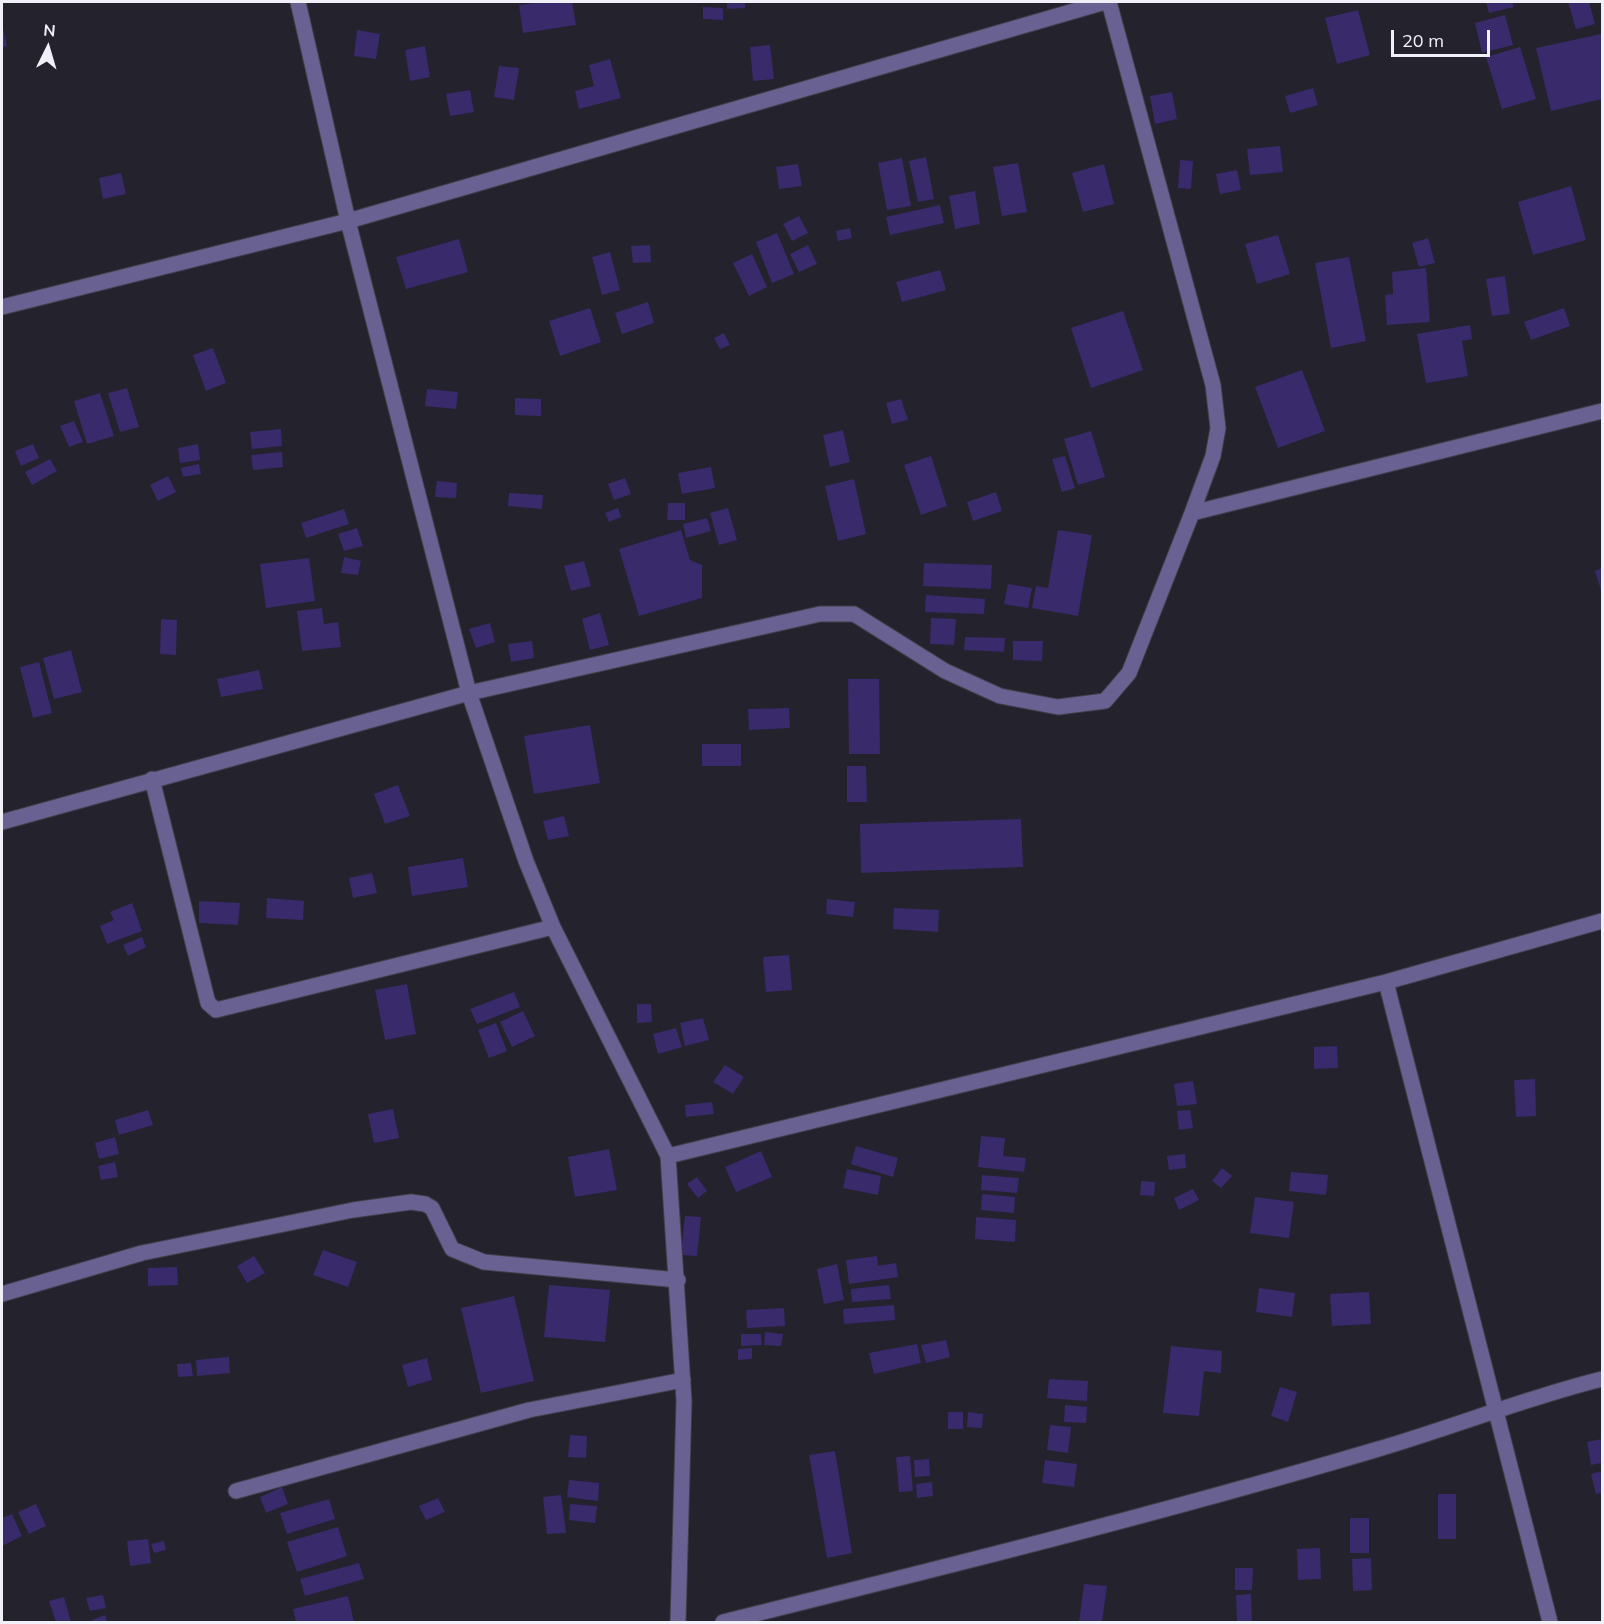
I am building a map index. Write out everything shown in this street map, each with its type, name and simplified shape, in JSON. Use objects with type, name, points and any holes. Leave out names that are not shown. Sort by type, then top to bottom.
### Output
[{"type":"street","points":[[298,2],[348,221],[469,693],[526,861],[553,927],[668,1156],[683,1380],[678,1623]]},
{"type":"street","points":[[2,307],[348,221],[1107,2],[1213,385],[1218,428],[1213,456],[1129,673],[1105,701],[1059,707],[1000,696],[945,671],[854,614],[820,614],[469,693],[2,822]]},
{"type":"street","points":[[1192,513],[1602,411]]},
{"type":"street","points":[[152,779],[208,1003],[216,1010],[553,927]]},
{"type":"street","points":[[668,1156],[1386,982],[1602,921]]},
{"type":"street","points":[[1386,982],[1550,1623]]},
{"type":"street","points":[[2,1294],[142,1253],[342,1212],[411,1202],[432,1208],[452,1249],[484,1262],[678,1280]]},
{"type":"street","points":[[723,1623],[1071,1535],[1376,1450],[1494,1411],[1602,1379]]},
{"type":"street","points":[[236,1491],[529,1410],[683,1380]]},
{"type":"building","points":[[572,2],[576,25],[523,33],[519,5]]},
{"type":"building","points":[[727,2],[745,2],[745,8],[727,9]]},
{"type":"building","points":[[1486,2],[1512,2],[1514,7],[1489,13]]},
{"type":"building","points":[[1568,2],[1589,2],[1595,24],[1576,29]]},
{"type":"building","points":[[703,7],[723,8],[723,20],[703,19]]},
{"type":"building","points":[[1358,10],[1370,55],[1337,64],[1325,18]]},
{"type":"building","points":[[1505,15],[1513,45],[1482,53],[1475,23]]},
{"type":"building","points":[[2,24],[7,46],[2,47]]},
{"type":"building","points":[[357,30],[380,34],[376,59],[354,56]]},
{"type":"building","points":[[1601,34],[1602,99],[1551,111],[1536,48]]},
{"type":"building","points":[[770,45],[774,79],[753,81],[750,47]]},
{"type":"building","points":[[425,46],[430,77],[410,81],[405,50]]},
{"type":"building","points":[[1520,47],[1536,99],[1502,109],[1486,57]]},
{"type":"building","points":[[610,59],[621,98],[579,109],[575,91],[594,86],[589,65]]},
{"type":"building","points":[[499,66],[519,68],[514,100],[494,97]]},
{"type":"building","points":[[1313,88],[1318,105],[1290,113],[1285,96]]},
{"type":"building","points":[[470,90],[474,112],[450,116],[446,94]]},
{"type":"building","points":[[1172,92],[1177,119],[1155,124],[1150,96]]},
{"type":"building","points":[[1280,146],[1283,172],[1250,175],[1247,149]]},
{"type":"building","points":[[926,157],[934,199],[918,202],[909,161]]},
{"type":"building","points":[[902,158],[911,206],[887,210],[878,163]]},
{"type":"building","points":[[1180,160],[1193,161],[1191,189],[1178,188]]},
{"type":"building","points":[[1018,163],[1027,212],[1002,216],[993,167]]},
{"type":"building","points":[[798,164],[802,186],[779,189],[776,167]]},
{"type":"building","points":[[1104,164],[1114,204],[1083,212],[1072,173]]},
{"type":"building","points":[[1237,170],[1241,190],[1220,194],[1216,174]]},
{"type":"building","points":[[121,173],[126,194],[103,199],[99,178]]},
{"type":"building","points":[[1571,186],[1586,240],[1533,255],[1518,202]]},
{"type":"building","points":[[975,191],[980,224],[955,229],[949,196]]},
{"type":"building","points":[[940,205],[944,223],[890,235],[886,217]]},
{"type":"building","points":[[799,216],[808,233],[792,241],[783,224]]},
{"type":"building","points":[[850,228],[852,238],[838,241],[836,231]]},
{"type":"building","points":[[777,233],[794,274],[772,283],[756,242]]},
{"type":"building","points":[[1278,235],[1290,274],[1257,284],[1245,244]]},
{"type":"building","points":[[1428,238],[1435,263],[1419,267],[1412,243]]},
{"type":"building","points":[[459,239],[468,272],[406,289],[396,257]]},
{"type":"building","points":[[650,245],[651,262],[633,263],[631,246]]},
{"type":"building","points":[[808,245],[817,264],[799,272],[790,254]]},
{"type":"building","points":[[610,252],[620,290],[602,295],[592,257]]},
{"type":"building","points":[[752,254],[767,287],[749,296],[733,263]]},
{"type":"building","points":[[1349,257],[1366,341],[1331,348],[1315,263]]},
{"type":"building","points":[[1426,268],[1430,322],[1387,325],[1385,295],[1393,294],[1392,272]]},
{"type":"building","points":[[940,270],[946,290],[902,302],[896,282]]},
{"type":"building","points":[[1505,276],[1510,314],[1492,316],[1486,279]]},
{"type":"building","points":[[648,302],[654,323],[622,334],[615,313]]},
{"type":"building","points":[[590,308],[601,342],[560,356],[549,321]]},
{"type":"building","points":[[1564,308],[1570,326],[1531,340],[1524,322]]},
{"type":"building","points":[[1123,311],[1143,370],[1091,388],[1071,328]]},
{"type":"building","points":[[1470,325],[1472,339],[1462,341],[1468,376],[1426,383],[1417,334]]},
{"type":"building","points":[[724,333],[730,345],[720,349],[714,338]]},
{"type":"building","points":[[213,348],[226,383],[206,391],[193,355]]},
{"type":"building","points":[[1302,370],[1325,431],[1278,448],[1255,387]]},
{"type":"building","points":[[127,388],[139,427],[120,432],[108,393]]},
{"type":"building","points":[[427,389],[458,392],[456,409],[425,406]]},
{"type":"building","points":[[100,393],[114,436],[87,444],[74,401]]},
{"type":"building","points":[[515,398],[541,399],[541,416],[515,415]]},
{"type":"building","points":[[901,399],[908,420],[892,424],[886,403]]},
{"type":"building","points":[[74,421],[83,442],[69,447],[60,426]]},
{"type":"building","points":[[281,429],[282,446],[252,449],[250,432]]},
{"type":"building","points":[[843,430],[850,462],[830,467],[823,435]]},
{"type":"building","points":[[1091,431],[1105,477],[1078,485],[1064,439]]},
{"type":"building","points":[[33,444],[39,458],[21,466],[15,451]]},
{"type":"building","points":[[198,444],[200,460],[180,463],[178,448]]},
{"type":"building","points":[[282,452],[283,467],[253,470],[251,455]]},
{"type":"building","points":[[931,456],[947,506],[921,515],[904,465]]},
{"type":"building","points":[[1065,456],[1075,488],[1062,492],[1052,459]]},
{"type":"building","points":[[50,459],[57,471],[32,485],[25,472]]},
{"type":"building","points":[[199,464],[201,474],[183,477],[181,468]]},
{"type":"building","points":[[711,467],[715,488],[682,494],[678,473]]},
{"type":"building","points":[[168,476],[176,492],[158,501],[150,485]]},
{"type":"building","points":[[625,478],[631,494],[614,500],[608,484]]},
{"type":"building","points":[[854,479],[866,534],[838,541],[825,486]]},
{"type":"building","points":[[437,481],[457,483],[456,498],[435,497]]},
{"type":"building","points":[[996,492],[1002,511],[973,521],[967,502]]},
{"type":"building","points":[[509,493],[543,495],[542,509],[508,506]]},
{"type":"building","points":[[668,503],[685,503],[685,520],[667,520]]},
{"type":"building","points":[[618,508],[621,517],[609,522],[605,513]]},
{"type":"building","points":[[728,508],[737,540],[719,545],[710,513]]},
{"type":"building","points":[[344,509],[349,524],[306,538],[301,523]]},
{"type":"building","points":[[707,518],[711,531],[686,538],[683,524]]},
{"type":"building","points":[[357,528],[363,546],[344,551],[338,534]]},
{"type":"building","points":[[681,530],[690,560],[702,565],[702,598],[639,616],[619,549]]},
{"type":"building","points":[[1058,530],[1092,535],[1078,616],[1032,608],[1036,586],[1048,588]]},
{"type":"building","points":[[344,557],[361,561],[358,575],[341,573]]},
{"type":"building","points":[[309,558],[315,601],[266,608],[260,564]]},
{"type":"building","points":[[584,561],[591,586],[571,591],[564,566]]},
{"type":"building","points":[[924,563],[992,565],[991,589],[923,586]]},
{"type":"building","points":[[1602,568],[1602,593],[1595,571]]},
{"type":"building","points":[[1008,584],[1032,588],[1028,608],[1004,604]]},
{"type":"building","points":[[926,595],[985,599],[984,614],[925,612]]},
{"type":"building","points":[[322,608],[324,624],[338,622],[341,647],[302,651],[297,611]]},
{"type":"building","points":[[600,613],[609,645],[590,650],[582,619]]},
{"type":"building","points":[[931,618],[956,619],[954,645],[930,644]]},
{"type":"building","points":[[161,619],[177,620],[176,655],[160,654]]},
{"type":"building","points":[[490,623],[495,642],[476,648],[469,629]]},
{"type":"building","points":[[965,637],[1005,638],[1004,652],[964,650]]},
{"type":"building","points":[[532,641],[534,658],[511,662],[508,644]]},
{"type":"building","points":[[1013,641],[1043,641],[1042,661],[1013,660]]},
{"type":"building","points":[[71,650],[82,692],[54,699],[43,658]]},
{"type":"building","points":[[39,662],[52,713],[33,718],[20,667]]},
{"type":"building","points":[[259,670],[263,689],[221,697],[217,679]]},
{"type":"building","points":[[848,679],[879,679],[880,754],[849,754]]},
{"type":"building","points":[[789,708],[790,728],[749,730],[748,709]]},
{"type":"building","points":[[590,725],[600,783],[534,794],[524,736]]},
{"type":"building","points":[[702,744],[741,744],[741,766],[702,766]]},
{"type":"building","points":[[847,766],[866,766],[867,802],[847,802]]},
{"type":"building","points":[[398,785],[410,816],[385,824],[374,794]]},
{"type":"building","points":[[564,816],[569,836],[548,840],[543,821]]},
{"type":"building","points":[[1021,819],[1023,867],[861,873],[860,824]]},
{"type":"building","points":[[463,858],[468,887],[412,896],[408,867]]},
{"type":"building","points":[[372,873],[377,893],[353,898],[349,878]]},
{"type":"building","points":[[267,898],[304,901],[303,920],[266,918]]},
{"type":"building","points":[[827,899],[855,902],[853,917],[826,914]]},
{"type":"building","points":[[199,901],[240,903],[238,925],[199,923]]},
{"type":"building","points":[[132,903],[142,931],[107,944],[100,926],[114,920],[110,912]]},
{"type":"building","points":[[894,908],[939,910],[938,932],[893,929]]},
{"type":"building","points":[[142,937],[146,947],[128,956],[123,945]]},
{"type":"building","points":[[789,955],[792,990],[766,992],[763,957]]},
{"type":"building","points":[[407,984],[416,1034],[385,1040],[375,990]]},
{"type":"building","points":[[514,992],[520,1007],[477,1024],[470,1009]]},
{"type":"building","points":[[637,1004],[651,1004],[652,1022],[637,1023]]},
{"type":"building","points":[[523,1011],[535,1036],[512,1047],[500,1022]]},
{"type":"building","points":[[703,1018],[709,1040],[685,1046],[680,1023]]},
{"type":"building","points":[[496,1023],[507,1051],[489,1058],[478,1030]]},
{"type":"building","points":[[676,1028],[682,1047],[658,1054],[653,1034]]},
{"type":"building","points":[[1337,1046],[1338,1068],[1314,1069],[1314,1047]]},
{"type":"building","points":[[725,1065],[744,1077],[733,1094],[713,1082]]},
{"type":"building","points":[[1535,1079],[1536,1116],[1516,1117],[1514,1080]]},
{"type":"building","points":[[1193,1081],[1197,1104],[1177,1106],[1174,1084]]},
{"type":"building","points":[[712,1102],[714,1114],[686,1117],[685,1105]]},
{"type":"building","points":[[393,1109],[399,1138],[374,1143],[368,1114]]},
{"type":"building","points":[[148,1110],[153,1125],[119,1135],[115,1120]]},
{"type":"building","points":[[1190,1110],[1193,1128],[1179,1130],[1177,1111]]},
{"type":"building","points":[[981,1136],[1005,1138],[1003,1156],[1026,1158],[1024,1172],[978,1167]]},
{"type":"building","points":[[115,1137],[119,1154],[99,1159],[95,1143]]},
{"type":"building","points":[[856,1146],[898,1158],[893,1177],[851,1164]]},
{"type":"building","points":[[609,1149],[617,1190],[575,1197],[568,1157]]},
{"type":"building","points":[[761,1151],[772,1177],[736,1192],[725,1167]]},
{"type":"building","points":[[1185,1154],[1186,1168],[1169,1170],[1167,1156]]},
{"type":"building","points":[[115,1162],[118,1177],[101,1180],[98,1166]]},
{"type":"building","points":[[1222,1168],[1232,1176],[1221,1188],[1212,1181]]},
{"type":"building","points":[[847,1169],[881,1176],[878,1195],[843,1188]]},
{"type":"building","points":[[1291,1172],[1328,1175],[1326,1195],[1289,1191]]},
{"type":"building","points":[[982,1175],[1019,1178],[1017,1193],[981,1190]]},
{"type":"building","points":[[697,1177],[707,1191],[698,1198],[687,1184]]},
{"type":"building","points":[[1141,1181],[1155,1182],[1154,1196],[1140,1195]]},
{"type":"building","points":[[1193,1189],[1199,1200],[1179,1210],[1174,1198]]},
{"type":"building","points":[[982,1194],[1015,1197],[1014,1213],[981,1210]]},
{"type":"building","points":[[1255,1197],[1294,1202],[1289,1238],[1250,1233]]},
{"type":"building","points":[[685,1216],[701,1217],[697,1256],[681,1255]]},
{"type":"building","points":[[976,1217],[1016,1220],[1015,1242],[975,1239]]},
{"type":"building","points":[[323,1250],[357,1262],[348,1287],[313,1275]]},
{"type":"building","points":[[254,1256],[265,1273],[247,1283],[237,1266]]},
{"type":"building","points":[[877,1256],[878,1266],[896,1263],[898,1277],[849,1284],[846,1260]]},
{"type":"building","points":[[837,1264],[844,1300],[824,1304],[817,1269]]},
{"type":"building","points":[[177,1267],[178,1285],[148,1286],[148,1268]]},
{"type":"building","points":[[549,1285],[610,1290],[605,1342],[544,1337]]},
{"type":"building","points":[[889,1285],[891,1299],[852,1302],[851,1289]]},
{"type":"building","points":[[1259,1288],[1295,1293],[1292,1317],[1256,1312]]},
{"type":"building","points":[[1369,1292],[1371,1324],[1332,1326],[1330,1294]]},
{"type":"building","points":[[514,1296],[534,1381],[481,1393],[461,1308]]},
{"type":"building","points":[[894,1305],[895,1320],[844,1324],[843,1309]]},
{"type":"building","points":[[784,1308],[785,1326],[747,1328],[746,1310]]},
{"type":"building","points":[[765,1332],[783,1334],[781,1346],[764,1345]]},
{"type":"building","points":[[741,1334],[761,1334],[762,1345],[741,1346]]},
{"type":"building","points":[[946,1340],[950,1357],[926,1363],[921,1345]]},
{"type":"building","points":[[917,1344],[921,1363],[874,1374],[869,1353]]},
{"type":"building","points":[[1171,1346],[1222,1351],[1221,1373],[1204,1371],[1199,1416],[1163,1413]]},
{"type":"building","points":[[752,1348],[752,1359],[738,1360],[738,1349]]},
{"type":"building","points":[[229,1357],[230,1373],[197,1376],[196,1360]]},
{"type":"building","points":[[427,1358],[432,1380],[408,1387],[402,1365]]},
{"type":"building","points":[[191,1363],[193,1376],[178,1377],[177,1364]]},
{"type":"building","points":[[1049,1379],[1088,1381],[1087,1401],[1047,1398]]},
{"type":"building","points":[[1280,1387],[1297,1392],[1288,1422],[1271,1416]]},
{"type":"building","points":[[1065,1405],[1087,1407],[1086,1423],[1064,1422]]},
{"type":"building","points":[[948,1412],[963,1412],[963,1429],[948,1429]]},
{"type":"building","points":[[968,1412],[983,1414],[982,1428],[967,1427]]},
{"type":"building","points":[[1050,1425],[1071,1427],[1068,1453],[1047,1450]]},
{"type":"building","points":[[570,1435],[587,1436],[586,1458],[568,1457]]},
{"type":"building","points":[[1602,1439],[1602,1463],[1591,1465],[1587,1442]]},
{"type":"building","points":[[835,1451],[852,1553],[827,1558],[809,1455]]},
{"type":"building","points":[[910,1456],[913,1491],[899,1492],[896,1457]]},
{"type":"building","points":[[929,1459],[930,1476],[915,1477],[914,1460]]},
{"type":"building","points":[[1045,1460],[1077,1464],[1074,1487],[1042,1483]]},
{"type":"building","points":[[1602,1471],[1602,1493],[1596,1494],[1591,1474]]},
{"type":"building","points":[[569,1480],[599,1483],[598,1501],[567,1497]]},
{"type":"building","points":[[932,1482],[933,1496],[917,1498],[916,1484]]},
{"type":"building","points":[[282,1487],[288,1504],[266,1513],[260,1497]]},
{"type":"building","points":[[1438,1494],[1456,1494],[1456,1539],[1438,1539]]},
{"type":"building","points":[[561,1495],[566,1533],[547,1534],[543,1497]]},
{"type":"building","points":[[438,1498],[445,1512],[426,1520],[419,1506]]},
{"type":"building","points":[[329,1499],[335,1519],[287,1534],[280,1513]]},
{"type":"building","points":[[36,1504],[46,1526],[29,1534],[18,1512]]},
{"type":"building","points":[[570,1504],[597,1506],[595,1523],[569,1520]]},
{"type":"building","points":[[12,1514],[22,1536],[2,1546],[2,1518]]},
{"type":"building","points":[[1350,1518],[1369,1518],[1369,1553],[1350,1553]]},
{"type":"building","points":[[338,1527],[347,1556],[297,1572],[287,1542]]},
{"type":"building","points":[[148,1539],[151,1563],[130,1566],[127,1541]]},
{"type":"building","points":[[164,1541],[166,1550],[154,1553],[151,1544]]},
{"type":"building","points":[[1320,1548],[1321,1579],[1298,1580],[1297,1549]]},
{"type":"building","points":[[1371,1558],[1372,1590],[1353,1591],[1352,1559]]},
{"type":"building","points":[[359,1563],[364,1579],[305,1596],[300,1579]]},
{"type":"building","points":[[1235,1568],[1253,1568],[1252,1590],[1235,1590]]},
{"type":"building","points":[[1084,1584],[1107,1586],[1102,1622],[1079,1622]]},
{"type":"building","points":[[1251,1594],[1252,1622],[1237,1622],[1236,1595]]},
{"type":"building","points":[[103,1595],[106,1608],[90,1611],[86,1598]]},
{"type":"building","points":[[348,1596],[354,1622],[296,1622],[293,1609]]},
{"type":"building","points":[[64,1597],[71,1622],[56,1622],[49,1601]]},
{"type":"building","points":[[105,1615],[107,1622],[93,1622],[92,1620]]}]
